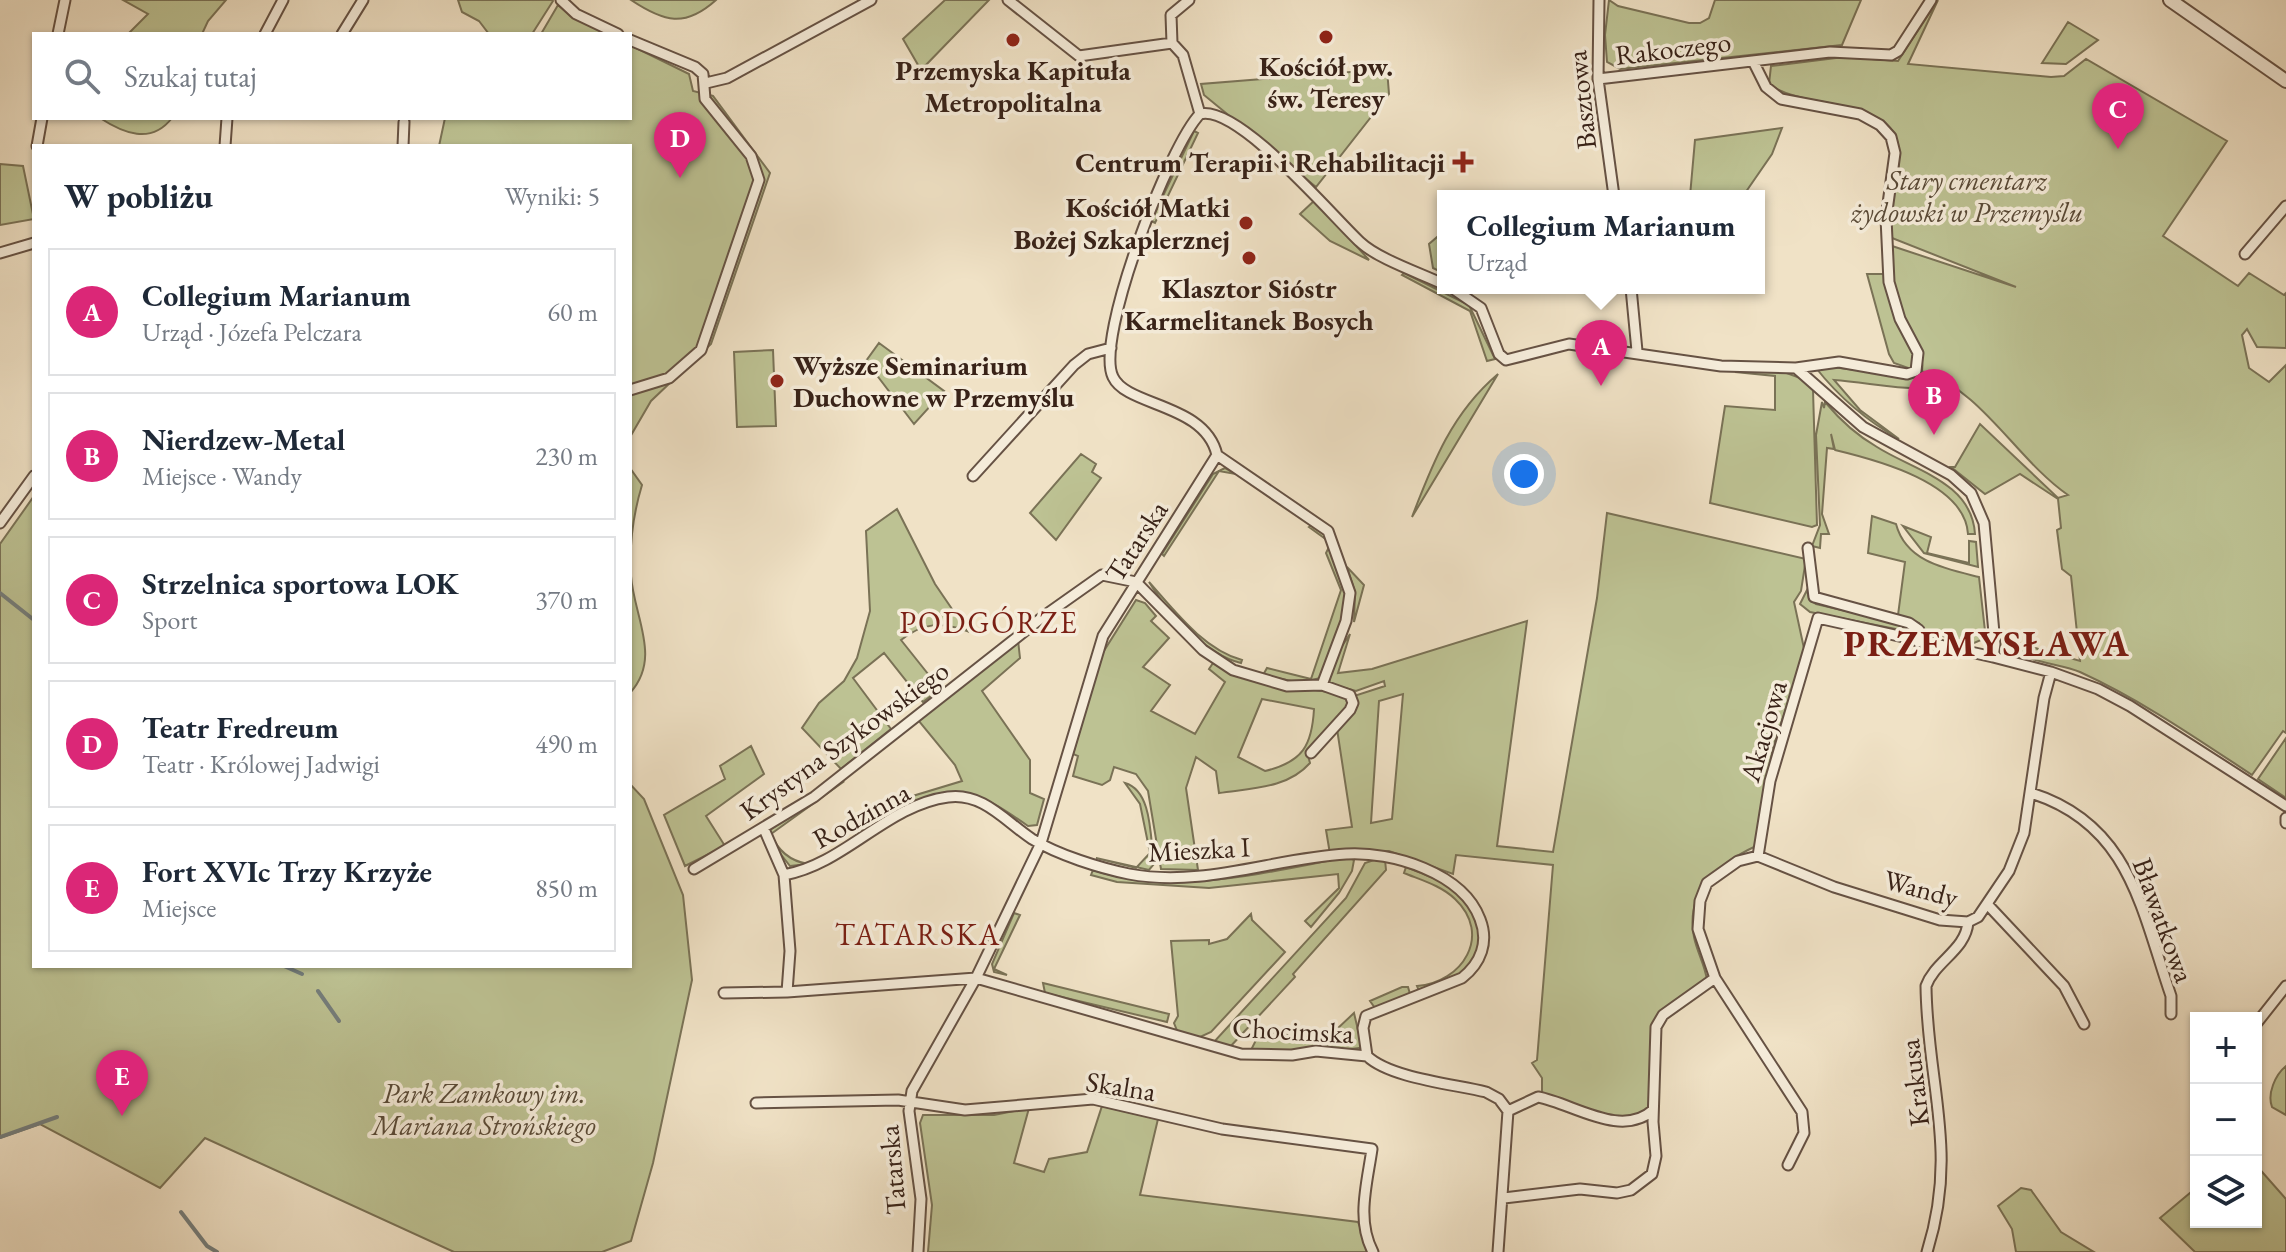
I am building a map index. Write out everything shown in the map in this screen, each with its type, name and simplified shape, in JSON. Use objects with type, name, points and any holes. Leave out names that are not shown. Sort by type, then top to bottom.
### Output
[{"type":"street","points":[[58,32],[65,0]]},
{"type":"street","points":[[266,32],[283,0]]},
{"type":"street","points":[[343,32],[363,0]]},
{"type":"street","points":[[561,0],[576,14],[614,32]]},
{"type":"street","points":[[706,83],[727,78],[871,0]]},
{"type":"street","points":[[1008,0],[1079,56],[1172,43]]},
{"type":"street","points":[[1189,0],[1171,15],[1172,43],[1183,55],[1200,114]]},
{"type":"street","name":"Basztowa","points":[[1599,0],[1598,79],[1613,190]]},
{"type":"street","name":"Rakoczego","points":[[1598,79],[1848,51],[1894,55],[1931,0]]},
{"type":"street","points":[[2170,0],[2286,81]]},
{"type":"street","points":[[632,41],[695,67],[706,83],[705,99],[751,156],[759,180],[701,350],[669,378],[632,389]]},
{"type":"street","name":"Rakoczego","points":[[1753,61],[1760,79],[1781,99],[1860,114],[1880,125],[1891,137],[1895,153],[1886,218],[1889,282],[1900,319],[1918,353],[1916,371],[1907,374],[1839,362],[1796,368]]},
{"type":"street","points":[[1322,685],[1346,621],[1350,593],[1328,531],[1217,455],[1209,438],[1194,422],[1116,382],[1111,372],[1111,348],[1116,310],[1153,200],[1193,121],[1200,114],[1216,115],[1283,162],[1365,246],[1437,281]]},
{"type":"street","points":[[37,144],[42,120]]},
{"type":"street","points":[[225,144],[227,120]]},
{"type":"street","points":[[403,144],[405,120]]},
{"type":"street","points":[[2245,254],[2286,206]]},
{"type":"street","points":[[0,253],[32,244]]},
{"type":"street","points":[[1462,294],[1477,303],[1503,358],[1513,360],[1562,344],[1637,351],[1721,366],[1796,368],[1863,427],[1951,475],[1976,500],[1984,523],[1995,640],[1993,657]]},
{"type":"street","points":[[1632,294],[1637,351]]},
{"type":"street","points":[[973,476],[1080,359],[1111,348]]},
{"type":"street","name":"Tatarska","points":[[918,1252],[921,1199],[910,1103],[912,1091],[976,978],[1041,843],[1099,643],[1217,455]]},
{"type":"street","points":[[0,523],[32,479]]},
{"type":"street","points":[[1808,548],[1814,597],[1909,623],[1919,630],[1918,642],[2051,672],[2130,706],[2286,806]]},
{"type":"street","name":"Krystyna Szykowskiego","points":[[694,869],[814,797],[1092,579],[1107,575],[1136,582]]},
{"type":"street","points":[[1136,582],[1195,642],[1233,670],[1287,686],[1322,685],[1350,695],[1353,703],[1311,753]]},
{"type":"street","name":"Akacjowa","points":[[1758,856],[1770,781],[1818,618],[1918,642]]},
{"type":"street","name":"Wandy","points":[[1758,856],[1834,887],[1940,920],[1968,922],[1988,905],[2017,852],[2031,793],[2044,698],[2051,672]]},
{"type":"street","name":"Bławatkowa","points":[[2031,793],[2070,809],[2098,830],[2118,857],[2135,893],[2171,996],[2171,1014]]},
{"type":"street","name":"Rodzinna","points":[[784,875],[814,866],[912,809],[949,796],[972,799],[1041,843]]},
{"type":"street","points":[[764,829],[784,875],[790,951],[787,992]]},
{"type":"street","name":"Mieszka I","points":[[1041,843],[1129,873],[1159,877],[1235,872],[1347,854],[1363,855],[1403,863],[1445,878],[1459,887],[1477,911],[1484,944],[1473,969],[1462,978],[1366,1016],[1363,1028],[1367,1056]]},
{"type":"street","points":[[1758,856],[1744,858],[1721,870],[1707,883],[1700,901],[1698,929],[1715,978],[1802,1112],[1804,1133],[1788,1165]]},
{"type":"street","points":[[1988,905],[2072,997],[2084,1024]]},
{"type":"street","name":"Krakusa","points":[[1927,1252],[1942,1192],[1943,1156],[1926,986],[1930,976],[1967,935],[1968,922]]},
{"type":"street","points":[[724,993],[787,992],[976,978]]},
{"type":"street","name":"Chocimska","points":[[976,978],[1241,1054],[1292,1055],[1316,1051],[1367,1056],[1377,1065],[1397,1072],[1486,1092],[1499,1099],[1508,1111]]},
{"type":"street","points":[[1504,1198],[1580,1189],[1617,1193],[1631,1190],[1652,1174],[1655,1165],[1656,1027],[1663,1015],[1715,978]]},
{"type":"street","points":[[2262,1016],[2286,986]]},
{"type":"street","points":[[1498,1252],[1508,1111],[1538,1097],[1623,1121],[1637,1119],[1653,1110]]},
{"type":"street","name":"Skalna","points":[[756,1103],[890,1100],[965,1110],[1093,1099],[1222,1129],[1372,1149],[1363,1218],[1366,1239],[1373,1252]]},
{"type":"green space","points":[[123,0],[226,0],[203,32],[130,32],[148,14]]},
{"type":"green space","points":[[458,0],[553,1],[533,32],[487,32],[479,21],[462,12]]},
{"type":"green space","points":[[631,0],[716,0],[694,15],[674,19],[654,13]]},
{"type":"green space","points":[[945,0],[989,0],[921,70],[903,39]]},
{"type":"green space","points":[[1609,0],[1618,6],[1700,23],[1709,18],[1715,0],[1861,0],[1842,45],[1620,69],[1607,62],[1605,35]]},
{"type":"green space","name":"Stary cmentarz żydowski w Przemyślu","points":[[1938,0],[1908,64],[2051,77],[2064,76],[2086,59],[2227,141],[2163,236],[2238,286],[2249,273],[2284,295],[2286,293],[2286,348],[2257,347],[2247,329],[2242,335],[2249,368],[2269,382],[2286,365],[2286,733],[2283,731],[2252,775],[2125,695],[2080,672],[2021,655],[2006,644],[2003,632],[2008,632],[2011,641],[2080,661],[2071,576],[2062,569],[2057,530],[2061,528],[2058,499],[2020,474],[1985,494],[1951,467],[1955,467],[1980,424],[2058,498],[2068,495],[2032,464],[1963,393],[1922,371],[1919,348],[1904,321],[1896,296],[1889,245],[2016,287],[1892,238],[1890,227],[1898,145],[1892,130],[1879,119],[1862,111],[1783,92],[1769,84],[1771,66],[1844,57],[1898,61]]},
{"type":"green space","points":[[558,5],[571,16],[604,32],[542,32]]},
{"type":"green space","points":[[2068,22],[2098,40],[2066,64],[2042,63]]},
{"type":"green space","points":[[632,46],[689,74],[693,91],[713,96],[770,173],[711,344],[651,401],[632,434],[632,144],[439,144],[445,120],[632,120]]},
{"type":"green space","points":[[1387,69],[1389,94],[1316,187],[1204,95],[1201,84]]},
{"type":"green space","points":[[104,120],[170,120],[155,132],[146,134],[118,128]]},
{"type":"green space","points":[[1782,128],[1772,154],[1747,190],[1691,190],[1695,140]]},
{"type":"green space","points":[[1194,131],[1198,133],[1155,223],[1151,221]]},
{"type":"green space","points":[[0,164],[23,166],[32,219],[0,225]]},
{"type":"green space","points":[[1315,200],[1369,260],[1330,241],[1300,214]]},
{"type":"green space","points":[[1437,237],[1437,270],[1433,268],[1429,244]]},
{"type":"green space","points":[[1404,273],[1437,289],[1437,294],[1402,275]]},
{"type":"green space","points":[[1867,274],[1885,274],[1891,300],[1914,354],[1917,365],[1911,369],[1894,363],[1889,354]]},
{"type":"green space","points":[[1438,294],[1447,294],[1469,305],[1495,359],[1487,361],[1470,311]]},
{"type":"green space","points":[[879,343],[944,391],[914,424],[866,361]]},
{"type":"green space","points":[[773,350],[776,426],[737,427],[734,352]]},
{"type":"green space","points":[[1824,366],[1929,379],[1928,388],[1834,380],[1860,410],[1899,439],[1865,416],[1844,398],[1816,368]]},
{"type":"green space","points":[[1778,370],[1803,379],[1813,390],[1817,525],[1812,527],[1710,503],[1725,406],[1775,410],[1775,376],[1735,372]]},
{"type":"green space","points":[[1498,374],[1412,517],[1436,458],[1456,422]]},
{"type":"green space","points":[[1822,402],[1824,408],[1825,402],[1869,442],[1952,490],[1971,516],[1975,534],[1968,534],[1963,516],[1952,501],[1936,488],[1895,468],[1835,450],[1831,434],[1834,449],[1827,448],[1822,514],[1829,534],[1821,534],[1820,548],[1812,546],[1820,525],[1816,435]]},
{"type":"green space","points":[[1081,454],[1096,464],[1092,472],[1101,478],[1056,540],[1030,513]]},
{"type":"green space","points":[[632,471],[642,485],[632,530]]},
{"type":"green space","points":[[1219,471],[1164,556],[1162,554],[1213,474]]},
{"type":"green space","name":"Park Zamkowy im. Mariana Strońskiego","points":[[32,499],[32,968],[632,968],[632,786],[644,799],[683,895],[692,980],[653,1163],[631,1241],[602,1252],[454,1252],[205,1138],[160,1188],[40,1124],[0,1138],[0,544]]},
{"type":"green space","points":[[897,509],[935,584],[967,631],[933,625],[901,640],[940,689],[923,702],[884,653],[853,678],[891,729],[841,769],[802,728],[819,703],[844,681],[857,658],[870,611],[866,531]]},
{"type":"green space","points":[[1607,513],[1806,559],[1801,591],[1794,602],[1805,653],[1773,747],[1756,846],[1717,870],[1700,892],[1693,920],[1694,937],[1707,980],[1660,1012],[1651,1106],[1626,1116],[1612,1116],[1542,1094],[1542,1078],[1532,1063],[1537,1060],[1553,865],[1456,855],[1453,874],[1389,851],[1330,854],[1326,830],[1352,827],[1337,729],[1354,696],[1385,686],[1384,681],[1356,691],[1330,684],[1332,664],[1350,634],[1338,673],[1372,669],[1527,621],[1497,846],[1553,852],[1597,598]],"holes":[[[1403,694],[1392,819],[1371,823],[1379,701]]]},
{"type":"green space","points":[[1872,516],[1896,524],[1909,547],[1929,562],[1979,577],[1985,631],[1981,640],[1974,643],[1925,632],[1919,623],[1898,615],[1905,562],[1868,553]]},
{"type":"green space","points":[[1312,525],[1319,529],[1328,541],[1309,527]]},
{"type":"green space","points":[[1903,526],[1931,537],[1927,553],[1969,563],[1969,541],[1976,542],[1978,567],[1924,553]]},
{"type":"green space","points":[[1330,544],[1342,571],[1346,602],[1320,678],[1301,683],[1263,675],[1267,668],[1311,679],[1341,590],[1326,553]]},
{"type":"green space","points":[[1347,567],[1364,585],[1354,622],[1355,592]]},
{"type":"green space","points":[[1149,582],[1202,638],[1242,660],[1241,663],[1201,642],[1166,606]]},
{"type":"green space","points":[[632,584],[644,637],[644,666],[632,690]]},
{"type":"green space","points":[[1807,590],[1809,599],[1816,604],[1898,623],[1916,633],[1810,612],[1800,604]]},
{"type":"green space","points":[[1136,600],[1145,603],[1156,616],[1151,621],[1169,638],[1143,667],[1170,685],[1151,711],[1195,734],[1225,682],[1209,669],[1213,663],[1229,672],[1261,682],[1347,696],[1350,704],[1307,752],[1310,763],[1301,772],[1280,783],[1219,793],[1216,771],[1196,757],[1186,788],[1198,870],[1161,869],[1148,791],[1136,774],[1114,767],[1110,780],[1102,785],[1073,776],[1078,756],[1073,754],[1102,654]],"holes":[[[1262,699],[1314,709],[1308,742],[1288,763],[1265,771],[1238,757]]]},
{"type":"green space","points":[[1018,640],[1020,658],[982,691],[1030,760],[1030,793],[1044,799],[1037,825],[1028,826],[985,799],[957,792],[926,797],[858,831],[906,798],[962,781],[955,765],[918,720]]},
{"type":"green space","points":[[2286,738],[2286,798],[2258,779]]},
{"type":"green space","points":[[751,746],[764,774],[706,816],[725,846],[685,866],[664,815],[725,779],[720,766]]},
{"type":"green space","points":[[840,781],[843,782],[771,834],[770,830]]},
{"type":"green space","points":[[1125,783],[1141,796],[1145,806],[1154,864],[1149,870],[1137,867],[1150,853],[1140,804]]},
{"type":"green space","points":[[771,835],[785,854],[808,864],[790,866],[775,847]]},
{"type":"green space","points":[[1348,857],[1354,860],[1352,871],[1339,893],[1311,927],[1305,921],[1339,888],[1338,874],[1209,888],[1117,882],[1091,875],[1093,870],[1124,878],[1188,882],[1253,875]]},
{"type":"green space","points":[[1385,860],[1386,870],[1293,974],[1295,977],[1229,1048],[1213,1043],[1346,898],[1365,863]]},
{"type":"green space","points":[[1406,867],[1433,878],[1459,894],[1476,915],[1480,929],[1476,953],[1463,973],[1451,981],[1419,991],[1417,986],[1433,983],[1459,967],[1472,942],[1471,927],[1466,913],[1450,894],[1404,873]]},
{"type":"green space","points":[[1014,913],[1020,915],[994,969],[1007,975],[994,972],[992,964]]},
{"type":"green space","points":[[1251,914],[1252,920],[1285,952],[1211,1032],[1198,1038],[1178,1033],[1174,1023],[1178,1016],[1171,941],[1209,940],[1209,944],[1227,939]]},
{"type":"green space","points":[[1043,983],[1169,1014],[1167,1022],[1045,993]]},
{"type":"green space","points":[[1408,987],[1410,994],[1375,1008],[1370,1001]]},
{"type":"green space","points":[[1354,1013],[1362,1047],[1251,1050],[1260,1032],[1315,1038],[1336,1030]]},
{"type":"green space","points":[[2286,1066],[2286,1115],[2272,1107],[2271,1091]]},
{"type":"green space","points":[[1102,1106],[1158,1119],[1140,1195],[1358,1222],[1370,1252],[928,1252],[932,1205],[920,1123],[923,1115],[994,1115],[1029,1108],[1014,1163],[1044,1172],[1049,1159],[1087,1152]]},
{"type":"green space","points":[[2262,1172],[2286,1199],[2286,1252],[2195,1252],[2160,1218],[2190,1193],[2190,1228],[2262,1228]]},
{"type":"green space","points":[[2021,1188],[2031,1190],[2061,1232],[2094,1252],[2016,1252],[2012,1229],[1998,1206]]},
{"type":"waterway","points":[[0,593],[32,618]]},
{"type":"waterway","points":[[288,968],[302,974]]},
{"type":"waterway","points":[[318,991],[339,1021]]},
{"type":"waterway","points":[[0,1137],[57,1117]]},
{"type":"waterway","points":[[181,1212],[207,1246],[217,1252]]},
{"type":"place","name":"Kościół pw. św. Teresy","points":[[1326,37]]},
{"type":"place","name":"Przemyska Kapituła Metropolitalna","points":[[1013,40]]},
{"type":"place","name":"Strzelnica sportowa LOK","points":[[2118,149]]},
{"type":"place","name":"Centrum Terapii i Rehabilitacji","points":[[1463,162]]},
{"type":"place","name":"Teatr Fredreum","points":[[680,178]]},
{"type":"place","name":"Kościół Matki Bożej Szkaplerznej","points":[[1246,223]]},
{"type":"place","name":"Klasztor Sióstr Karmelitanek Bosych","points":[[1249,258]]},
{"type":"place","name":"Wyższe Seminarium Duchowne w Przemyślu","points":[[777,381]]},
{"type":"place","name":"Collegium Marianum","points":[[1601,386]]},
{"type":"place","name":"Nierdzew-Metal","points":[[1934,435]]},
{"type":"place","name":"Fort XVIc Trzy Krzyże","points":[[122,1116]]},
{"type":"district","name":"PODGÓRZE","points":[[989,622]]},
{"type":"district","name":"PRZEMYSŁAWA","points":[[1987,643]]},
{"type":"district","name":"TATARSKA","points":[[918,934]]}]
